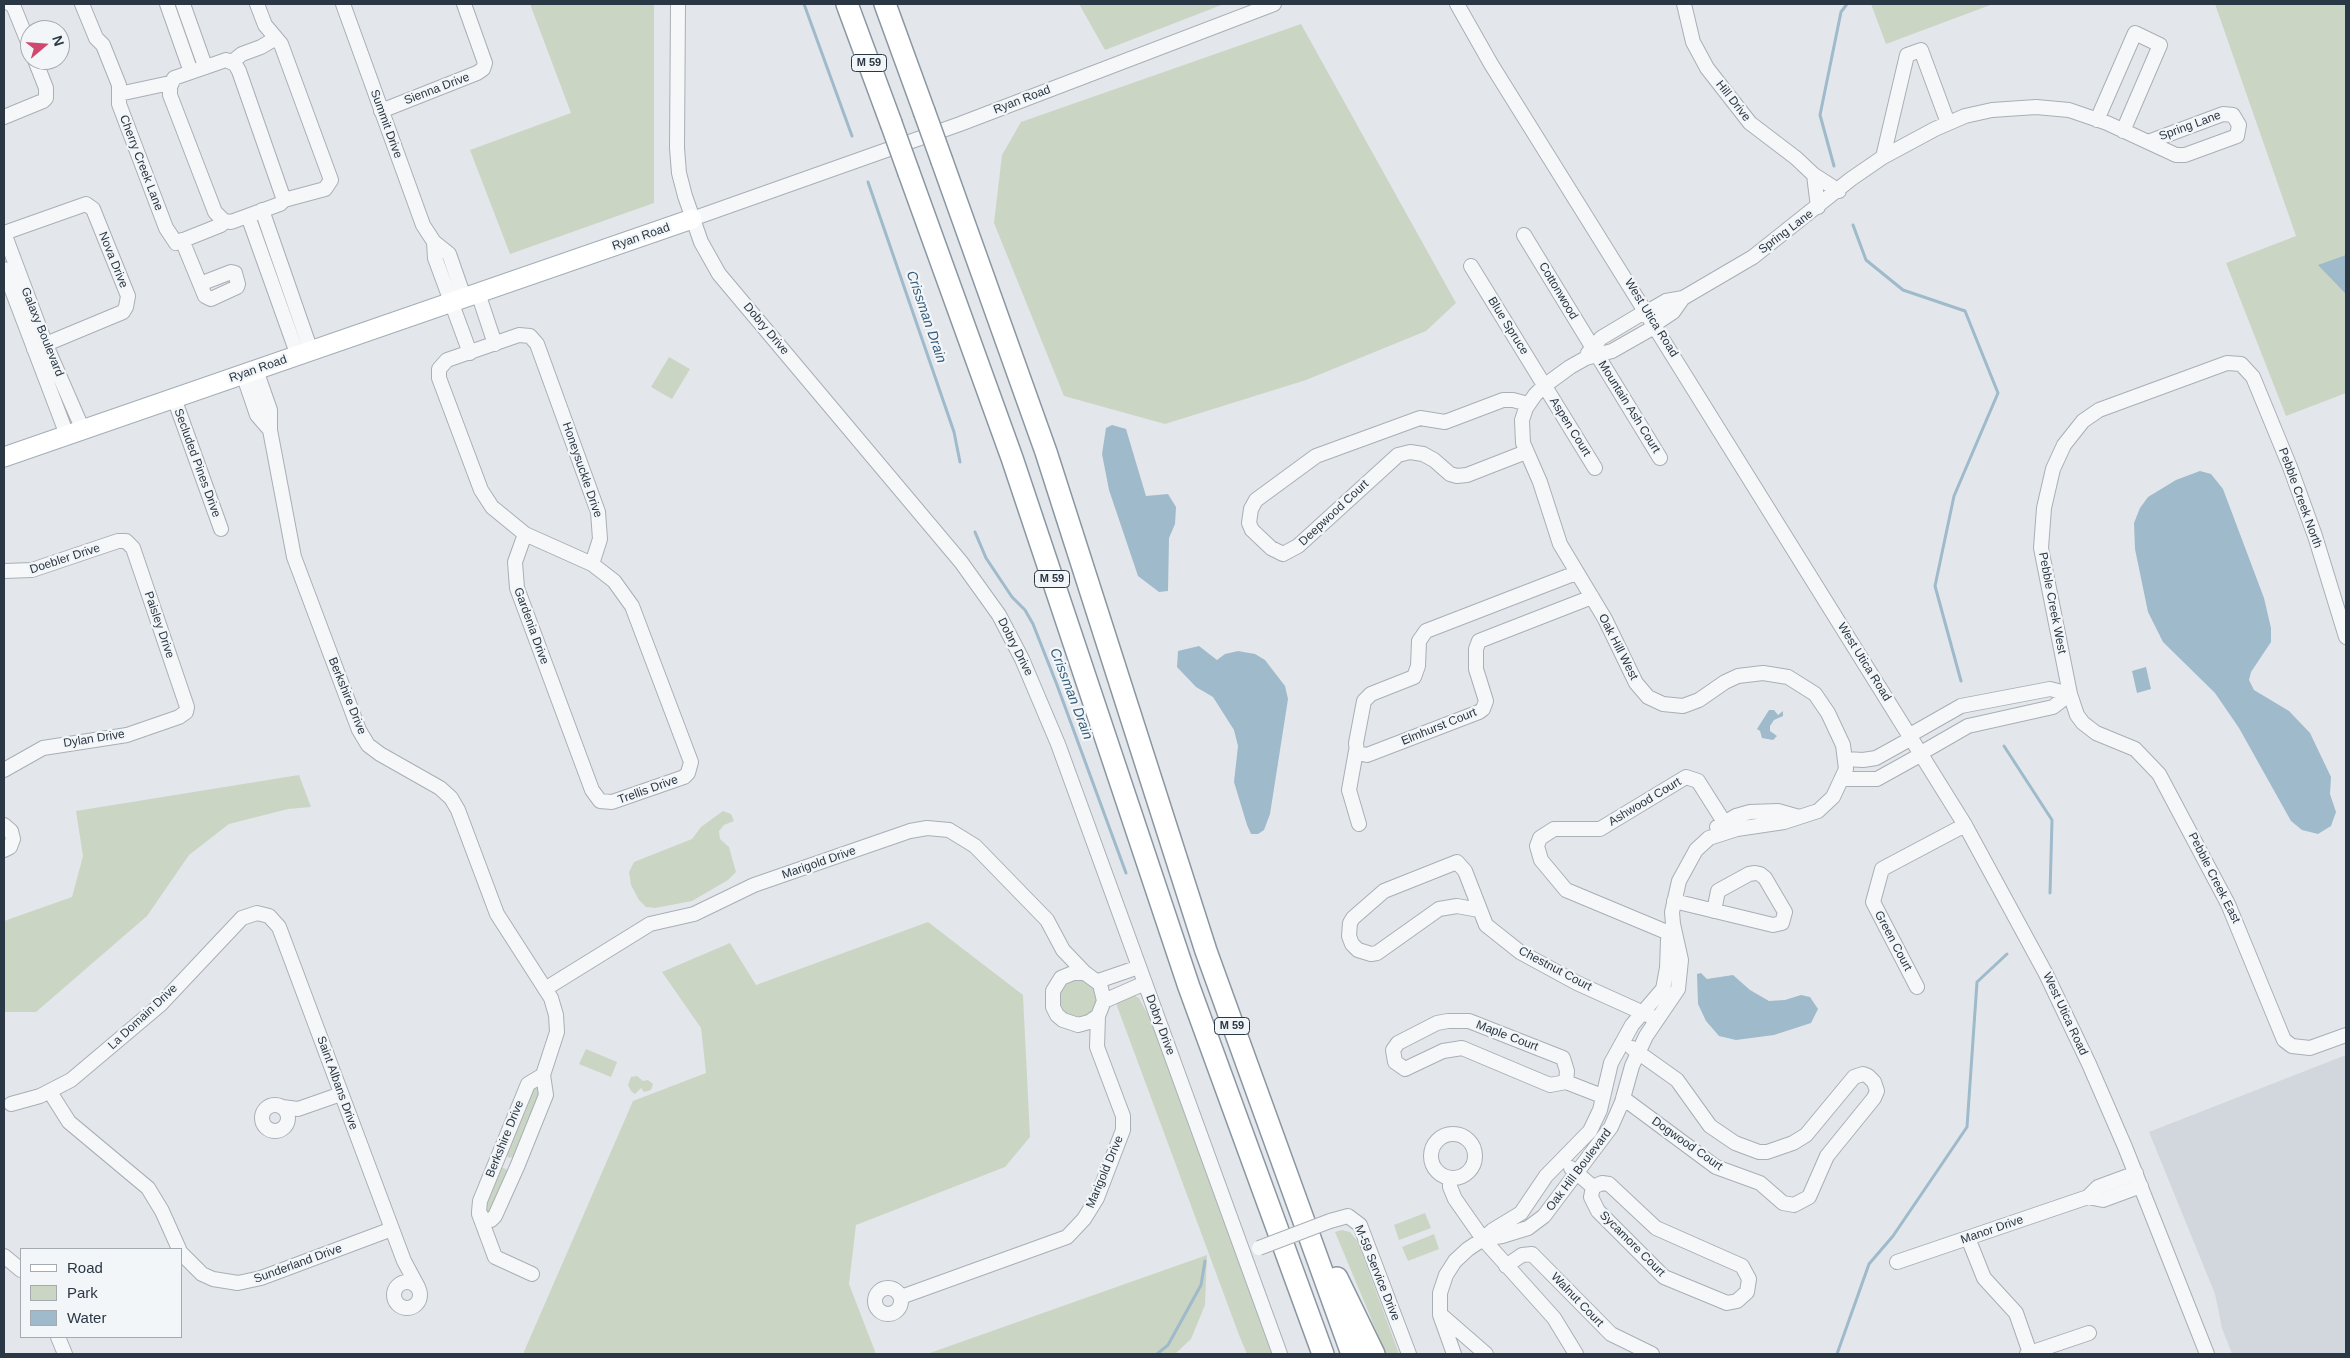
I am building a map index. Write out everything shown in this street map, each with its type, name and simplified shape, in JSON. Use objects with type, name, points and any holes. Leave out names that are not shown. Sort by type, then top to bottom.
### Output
[{"type":"highway","name":"M 59","points":[[848,4],[1012,458],[1189,987],[1324,1354]]},
{"type":"highway","name":"M 59","points":[[885,4],[1029,402],[1193,915],[1352,1354]]},
{"type":"highway","points":[[1285,1170],[1374,1354]]},
{"type":"highway","points":[[1296,1277],[1314,1354]]},
{"type":"main road","name":"Ryan Road","points":[[4,457],[692,219]]},
{"type":"street","points":[[10,4],[13,5],[20,22]]},
{"type":"street","name":"Cherry Creek Lane","points":[[82,4],[96,38],[106,52],[119,85],[119,104],[166,228],[176,243],[182,240]]},
{"type":"street","points":[[167,4],[191,72]]},
{"type":"street","points":[[183,4],[206,66]]},
{"type":"street","points":[[257,4],[265,25],[276,38],[281,44],[331,180],[324,189],[284,200],[280,204],[231,222],[224,220],[215,212],[170,95],[170,83],[174,78],[206,66],[221,61],[232,62],[242,54],[261,47],[276,38]]},
{"type":"street","name":"Summit Drive","points":[[342,4],[423,225],[434,242],[434,258],[464,297]]},
{"type":"street","name":"Sienna Drive","points":[[380,111],[483,69],[485,63],[464,4]]},
{"type":"street","name":"Dobry Drive","points":[[678,4],[677,148],[682,184],[692,219],[707,255],[719,274],[953,552],[999,615],[1037,692],[1280,1354]]},
{"type":"street","name":"Ryan Road","points":[[692,219],[960,124],[1274,4]]},
{"type":"street","name":"West Utica Road","points":[[1457,4],[1491,64],[1651,318],[1965,825],[2046,974],[2136,1173],[2207,1354]]},
{"type":"street","name":"Hill Drive","points":[[1684,4],[1693,42],[1707,68],[1750,124],[1773,140],[1814,175],[1839,190]]},
{"type":"street","points":[[2097,120],[2135,33],[2160,45],[2123,131]]},
{"type":"street","points":[[1883,157],[1907,55],[1921,50],[1948,123]]},
{"type":"street","points":[[232,62],[239,71],[284,200]]},
{"type":"street","points":[[4,117],[44,101],[46,98],[46,88],[39,70]]},
{"type":"street","points":[[119,94],[170,83]]},
{"type":"street","name":"Spring Lane","points":[[1651,318],[1673,312],[1683,298],[1753,257],[1883,157],[1911,140],[1965,116],[1992,110],[2036,107],[2069,110],[2097,120],[2176,155],[2185,155],[2237,136],[2240,125],[2233,115],[2223,114],[2148,142]]},
{"type":"street","points":[[1814,175],[1818,207]]},
{"type":"street","name":"Nova Drive","points":[[4,233],[86,204],[93,209],[128,296],[123,312],[40,347]]},
{"type":"street","points":[[262,210],[304,353]]},
{"type":"street","points":[[248,216],[304,353]]},
{"type":"street","points":[[200,284],[182,240],[220,225],[224,220]]},
{"type":"street","name":"Galaxy Boulevard","points":[[4,233],[40,347]]},
{"type":"street","name":"Cottonwood","points":[[1524,235],[1592,354]]},
{"type":"street","name":"Blue Spruce","points":[[1471,266],[1544,386]]},
{"type":"street","name":"Galaxy Boulevard","points":[[4,269],[40,347],[75,433]]},
{"type":"street","points":[[464,297],[483,348]]},
{"type":"street","points":[[464,297],[483,348]]},
{"type":"street","points":[[1528,404],[1544,386],[1592,354],[1601,338],[1651,318]]},
{"type":"street","name":"Honeysuckle Drive","points":[[483,348],[525,335],[532,338],[536,344],[600,520],[600,539],[592,564]]},
{"type":"street","points":[[483,348],[447,360],[441,366],[438,373],[440,384],[481,490],[492,507],[525,534],[592,564]]},
{"type":"street","name":"Mountain Ash Court","points":[[1592,354],[1660,458]]},
{"type":"street","name":"Pebble Creek West","points":[[2070,694],[2041,548],[2044,508],[2058,457],[2083,421],[2099,410],[2226,363],[2241,364]]},
{"type":"street","name":"Pebble Creek North","points":[[2241,364],[2253,378],[2290,467],[2315,536],[2346,637]]},
{"type":"street","name":"Berkshire Drive","points":[[249,372],[257,415],[270,430],[294,557],[359,730],[368,745],[380,754],[440,788],[450,798],[460,816],[498,914],[545,989],[555,1009],[557,1022],[555,1042],[543,1075],[546,1095],[487,1237]]},
{"type":"street","name":"Aspen Court","points":[[1544,386],[1595,468]]},
{"type":"street","name":"Secluded Pines Drive","points":[[174,398],[221,529]]},
{"type":"street","name":"Deepwood Court","points":[[1526,452],[1467,475],[1457,476],[1447,472],[1432,458],[1420,453],[1407,452],[1398,455],[1298,546],[1283,554],[1271,548],[1252,530],[1249,523],[1251,509],[1256,500],[1316,456],[1420,418],[1445,422],[1503,400],[1513,400],[1528,404]]},
{"type":"street","name":"Oak Hill West","points":[[1528,404],[1522,426],[1522,439],[1540,482],[1560,544],[1592,597],[1636,683],[1652,699],[1663,704],[1683,706],[1699,700],[1738,676],[1763,673],[1788,676],[1808,689],[1821,702],[1838,732],[1846,759]]},
{"type":"street","name":"Gardenia Drive","points":[[525,534],[515,562],[517,588],[592,790],[600,801]]},
{"type":"street","name":"Doebler Drive","points":[[4,571],[32,570],[118,541],[126,541]]},
{"type":"street","name":"Paisley Drive","points":[[126,541],[133,548],[186,702],[186,712]]},
{"type":"street","name":"Trellis Drive","points":[[592,564],[614,581],[632,606],[690,756],[690,768],[684,777],[612,802],[600,801]]},
{"type":"street","points":[[1359,824],[1349,790],[1364,701],[1371,694],[1414,677],[1418,666],[1420,641],[1426,631],[1576,573]]},
{"type":"street","name":"Elmhurst Court","points":[[1356,751],[1361,756],[1367,755],[1479,712],[1483,709],[1486,702],[1476,669],[1476,649],[1479,641],[1592,597]]},
{"type":"street","points":[[1709,838],[1747,826],[1784,822],[1808,816],[1822,808],[1832,797],[1842,779],[1846,759],[1863,760],[1876,758],[1961,706],[2050,689],[2070,694]]},
{"type":"street","points":[[1842,779],[1877,779],[1968,726],[2053,707],[2070,694]]},
{"type":"street","name":"Pebble Creek East","points":[[2070,694],[2077,715],[2083,723],[2096,733],[2135,749],[2145,757],[2159,774],[2225,897],[2284,1040],[2292,1046],[2310,1048],[2346,1035]]},
{"type":"street","name":"Dylan Drive","points":[[4,770],[43,748],[126,735],[179,717],[186,712]]},
{"type":"street","name":"Ashwood Court","points":[[1671,928],[1566,890],[1540,860],[1538,846],[1540,838],[1554,828],[1600,829],[1686,777],[1698,780],[1724,822]]},
{"type":"street","name":"Oak Hill Boulevard","points":[[1454,1354],[1440,1314],[1440,1293],[1450,1268],[1460,1256],[1494,1230],[1521,1214],[1546,1176],[1590,1131],[1600,1110],[1611,1063],[1632,1025],[1650,1016],[1674,996],[1680,980],[1681,960],[1671,928],[1674,901],[1684,870],[1702,842],[1709,838],[1713,830],[1736,816],[1766,810],[1799,817]]},
{"type":"street","points":[[4,825],[11,831],[13,839],[10,847],[4,850]]},
{"type":"street","name":"Green Court","points":[[1917,987],[1873,902],[1882,869],[1965,825]]},
{"type":"street","name":"Marigold Drive","points":[[545,989],[650,924],[694,914],[754,886],[910,832],[927,828],[949,830],[974,846],[1047,920],[1062,950],[1085,973],[1098,981]]},
{"type":"street","name":"Chestnut Court","points":[[1479,910],[1457,906],[1444,907],[1433,912],[1377,953],[1371,954],[1358,950],[1352,944],[1350,936],[1350,924],[1353,918],[1377,896],[1391,887],[1459,862],[1465,872],[1486,925],[1529,958],[1577,983],[1650,1016]]},
{"type":"street","points":[[1674,901],[1714,911],[1773,925],[1782,923],[1785,912],[1765,878],[1755,873],[1749,874],[1718,891],[1714,911]]},
{"type":"street","name":"La Domain Drive","points":[[6,1105],[50,1092],[84,1070],[148,1016],[242,918],[252,914],[262,914]]},
{"type":"street","name":"Saint Albans Drive","points":[[262,914],[272,918],[279,927],[404,1261],[418,1287]]},
{"type":"street","name":"Marigold Drive","points":[[901,1297],[1067,1237],[1084,1219],[1097,1198],[1123,1130],[1123,1116],[1097,1048],[1078,1025],[1063,1020],[1053,1007],[1053,991],[1062,978],[1060,969],[1062,950]]},
{"type":"street","points":[[1139,967],[1098,981],[1103,992],[1104,1001],[1145,983]]},
{"type":"street","points":[[1062,978],[1073,973],[1085,973]]},
{"type":"street","name":"Marigold Drive","points":[[1097,1048],[1098,1016],[1104,1001]]},
{"type":"street","points":[[1078,1025],[1089,1022],[1098,1016]]},
{"type":"street","name":"Oak Hill Boulevard","points":[[1483,1240],[1502,1236],[1535,1224],[1550,1210],[1577,1174],[1611,1127],[1623,1099],[1632,1066],[1650,1016]]},
{"type":"street","name":"Maple Court","points":[[1566,1082],[1567,1071],[1563,1058],[1469,1021],[1456,1020],[1437,1023],[1402,1040],[1393,1050],[1395,1062],[1405,1069],[1443,1051],[1462,1048],[1550,1085],[1566,1082],[1623,1099]]},
{"type":"street","points":[[1623,1042],[1638,1051]]},
{"type":"street","name":"Dogwood Court","points":[[1623,1099],[1716,1167],[1760,1183],[1783,1203],[1794,1205],[1809,1197],[1827,1156],[1874,1098],[1877,1091],[1874,1082],[1868,1076],[1863,1074],[1854,1076],[1806,1135],[1793,1143],[1763,1153],[1735,1143],[1710,1126],[1676,1080],[1638,1051]]},
{"type":"street","name":"Berkshire Drive","points":[[478,1212],[480,1201],[528,1084],[543,1075]]},
{"type":"street","points":[[50,1092],[69,1122],[148,1188],[162,1211],[179,1248]]},
{"type":"street","points":[[298,1110],[274,1105],[266,1109],[262,1116],[264,1125],[274,1131],[283,1129],[298,1110],[341,1094]]},
{"type":"street","points":[[282,1107],[288,1114],[288,1122]]},
{"type":"street","points":[[1562,1160],[1593,1187]]},
{"type":"street","name":"Manor Drive","points":[[1897,1262],[2088,1197],[2098,1187],[2136,1173]]},
{"type":"street","points":[[1450,1178],[1450,1187],[1455,1199],[1483,1240],[1554,1318],[1576,1354]]},
{"type":"street","name":"Sycamore Court","points":[[1602,1183],[1609,1184],[1656,1228],[1742,1266],[1749,1278],[1746,1292],[1737,1300],[1727,1303],[1664,1277],[1595,1207],[1591,1197],[1593,1187],[1602,1183]]},
{"type":"street","name":"Manor Drive","points":[[2088,1197],[2103,1200],[2141,1186]]},
{"type":"street","points":[[478,1212],[484,1220],[493,1219]]},
{"type":"street","points":[[478,1212],[497,1259],[532,1274]]},
{"type":"street","name":"M-59 Service Drive","points":[[1244,1252],[1348,1216],[1360,1225],[1409,1354]]},
{"type":"street","name":"Sunderland Drive","points":[[182,1255],[202,1274],[213,1279],[238,1283],[262,1278],[392,1229]]},
{"type":"street","points":[[1968,1238],[1984,1278],[2016,1314],[2029,1354],[2089,1332]]},
{"type":"street","name":"Walnut Court","points":[[1506,1266],[1522,1255],[1532,1254],[1611,1334],[1652,1354]]},
{"type":"street","points":[[4,1256],[20,1269]]},
{"type":"street","points":[[399,1284],[411,1282],[418,1287],[420,1295],[417,1303],[405,1308],[395,1300],[394,1292],[403,1276],[404,1261]]},
{"type":"street","points":[[1440,1314],[1486,1354]]},
{"type":"street","points":[[58,1338],[65,1354]]},
{"type":"shaded area","points":[[2346,1055],[2346,1354],[2232,1354],[2222,1328],[2215,1294],[2149,1132]]},
{"type":"green space","points":[[530,4],[654,4],[654,203],[510,254],[470,150],[571,113]]},
{"type":"green space","points":[[1079,4],[1224,4],[1105,50]]},
{"type":"green space","points":[[1871,4],[1993,4],[1886,44]]},
{"type":"green space","points":[[2215,4],[2346,4],[2346,393],[2286,416],[2226,263],[2296,236]]},
{"type":"green space","points":[[1301,24],[1456,303],[1426,331],[1306,380],[1165,424],[1064,396],[994,223],[1002,155],[1021,122]]},
{"type":"green space","points":[[669,357],[690,369],[672,399],[651,387]]},
{"type":"green space","points":[[299,775],[311,807],[288,809],[229,824],[189,855],[147,916],[36,1012],[4,1012],[4,921],[72,897],[83,856],[76,811]]},
{"type":"green space","points":[[723,811],[731,814],[734,821],[724,825],[719,831],[720,839],[729,847],[736,872],[728,880],[692,901],[655,908],[646,907],[639,900],[631,885],[629,872],[634,862],[692,839],[701,827]]},
{"type":"green space","points":[[928,922],[1023,995],[1030,1137],[1005,1167],[856,1225],[849,1284],[876,1354],[523,1354],[633,1101],[706,1073],[701,1028],[662,972],[730,943],[756,985]]},
{"type":"green space","points":[[1078,980],[1092,985],[1097,999],[1092,1013],[1078,1018],[1064,1013],[1059,999],[1064,985]]},
{"type":"green space","points":[[1131,994],[1139,998],[1154,1026],[1274,1354],[1247,1354],[1239,1335],[1117,1006],[1116,1001]]},
{"type":"green space","points":[[586,1049],[617,1062],[611,1077],[579,1064]]},
{"type":"green space","points":[[637,1076],[643,1081],[648,1080],[653,1084],[651,1090],[644,1092],[641,1088],[635,1094],[631,1091],[628,1085],[631,1077]]},
{"type":"green space","points":[[534,1087],[538,1087],[541,1093],[516,1156],[509,1158],[506,1155]]},
{"type":"green space","points":[[501,1167],[508,1170],[508,1174],[491,1213],[485,1214],[484,1204]]},
{"type":"green space","points":[[1425,1213],[1431,1228],[1399,1240],[1394,1225]]},
{"type":"green space","points":[[1342,1230],[1350,1232],[1358,1242],[1399,1354],[1386,1354],[1335,1232]]},
{"type":"green space","points":[[1434,1234],[1439,1249],[1408,1261],[1402,1247]]},
{"type":"green space","points":[[1207,1255],[1205,1305],[1191,1339],[1175,1354],[927,1354]]},
{"type":"water","points":[[2346,255],[2346,294],[2318,265]]},
{"type":"water","points":[[1112,425],[1126,429],[1146,496],[1168,494],[1176,507],[1175,524],[1169,538],[1168,591],[1159,592],[1138,576],[1109,490],[1102,454],[1106,428]]},
{"type":"water","points":[[2200,471],[2211,474],[2223,489],[2264,598],[2271,628],[2271,642],[2251,672],[2249,680],[2254,690],[2289,711],[2310,733],[2331,777],[2330,794],[2336,812],[2331,826],[2318,834],[2302,830],[2291,821],[2239,728],[2215,693],[2163,642],[2148,612],[2135,549],[2134,523],[2140,508],[2148,497],[2176,480]]},
{"type":"water","points":[[1199,646],[1217,660],[1225,654],[1238,651],[1255,654],[1265,660],[1285,686],[1288,699],[1270,814],[1264,830],[1258,834],[1251,834],[1234,782],[1238,746],[1234,730],[1213,697],[1196,687],[1177,667],[1178,651]]},
{"type":"water","points":[[2146,667],[2151,689],[2137,693],[2132,671]]},
{"type":"water","points":[[1769,710],[1774,710],[1778,715],[1783,711],[1783,716],[1774,720],[1770,726],[1770,731],[1777,736],[1773,740],[1762,738],[1760,731],[1757,729]]},
{"type":"water","points":[[1701,973],[1707,979],[1733,975],[1750,990],[1769,1001],[1785,1000],[1801,995],[1810,997],[1818,1009],[1811,1023],[1774,1035],[1736,1040],[1719,1036],[1706,1021],[1698,1004],[1697,974]]},
{"type":"waterway","name":"Crissman Drain","points":[[804,4],[852,136]]},
{"type":"waterway","points":[[1834,166],[1820,115],[1841,12],[1847,4]]},
{"type":"waterway","name":"Crissman Drain","points":[[868,182],[954,432],[960,462]]},
{"type":"waterway","points":[[1853,225],[1866,260],[1903,290],[1965,311],[1998,393],[1954,496],[1935,586],[1961,681]]},
{"type":"waterway","name":"Crissman Drain","points":[[975,532],[986,558],[1012,597],[1025,610],[1033,624],[1126,873]]},
{"type":"waterway","points":[[2004,746],[2052,820],[2050,893]]},
{"type":"waterway","points":[[1837,1354],[1869,1264],[1893,1236],[1967,1127],[1977,982],[2007,954]]},
{"type":"waterway","name":"Crissman Drain","points":[[1157,1354],[1168,1345],[1201,1285],[1205,1261]]}]
